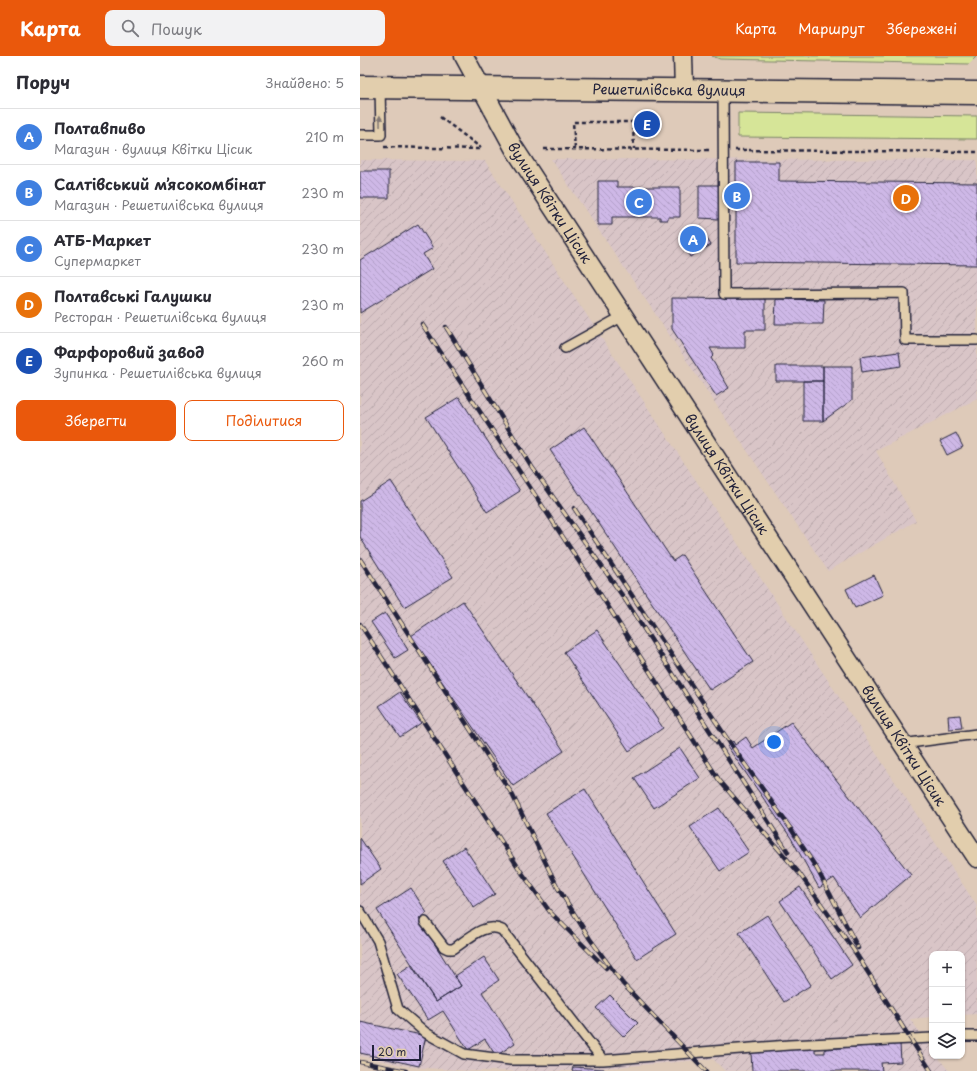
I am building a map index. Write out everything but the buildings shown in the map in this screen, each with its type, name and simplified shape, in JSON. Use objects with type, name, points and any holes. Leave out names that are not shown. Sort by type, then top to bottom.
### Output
[{"type":"main road","name":"Решетилівська вулиця","points":[[370,87],[977,93]]},
{"type":"street","name":"вулиця Квітки Цісик","points":[[464,56],[480,88],[514,148],[977,858]]},
{"type":"street","points":[[683,56],[684,90]]},
{"type":"lane","points":[[360,135],[381,135],[370,87]]},
{"type":"lane","points":[[723,90],[724,294],[904,293],[905,340],[977,340]]},
{"type":"lane","points":[[565,348],[623,316]]},
{"type":"lane","points":[[902,744],[977,734]]},
{"type":"lane","points":[[360,911],[378,941],[398,1009],[426,1033],[464,1054],[481,1058],[510,1060],[603,1060],[789,1045],[929,1038]]},
{"type":"lane","points":[[425,922],[444,947],[448,949],[453,949],[488,927],[495,926],[502,930],[603,1060]]},
{"type":"lane","points":[[965,1036],[977,1036]]},
{"type":"path","points":[[381,147],[481,148],[440,117]]},
{"type":"path","points":[[575,149],[573,122],[633,122],[634,149]]},
{"type":"path","points":[[544,148],[977,152]]},
{"type":"shaded area","points":[[551,159],[977,160],[977,399],[876,451],[916,521],[828,571]]},
{"type":"shaded area","points":[[360,160],[485,161],[977,906],[977,1014],[965,1015],[965,951],[929,951],[929,1017],[910,1019],[929,1045],[929,1059],[939,1059],[949,1071],[725,1071],[713,1059],[568,1071],[469,1071],[411,1067],[360,1056]]},
{"type":"green space","points":[[712,56],[977,56],[969,64],[720,59]]},
{"type":"green space","points":[[738,113],[977,116],[977,139],[738,137]]},
{"type":"railway","points":[[422,324],[588,575],[719,780],[799,873],[853,949],[931,1071]]},
{"type":"railway","points":[[446,327],[532,467],[624,598],[788,852]]},
{"type":"railway","points":[[574,508],[732,746],[793,832],[817,869],[858,948]]},
{"type":"railway","points":[[360,559],[512,794],[558,888],[590,939],[623,984],[706,1071]]},
{"type":"railway","points":[[360,624],[520,870],[550,912],[606,968]]},
{"type":"railway","points":[[360,1062],[406,1071]]},
{"type":"place","name":"Фарфоровий завод","points":[[647,124]]},
{"type":"place","name":"Салтівський мʼясокомбінат","points":[[737,196]]},
{"type":"place","name":"Полтавські Галушки","points":[[906,198]]},
{"type":"place","name":"АТБ-Маркет","points":[[639,202]]},
{"type":"place","name":"Полтавпиво","points":[[693,239]]}]
